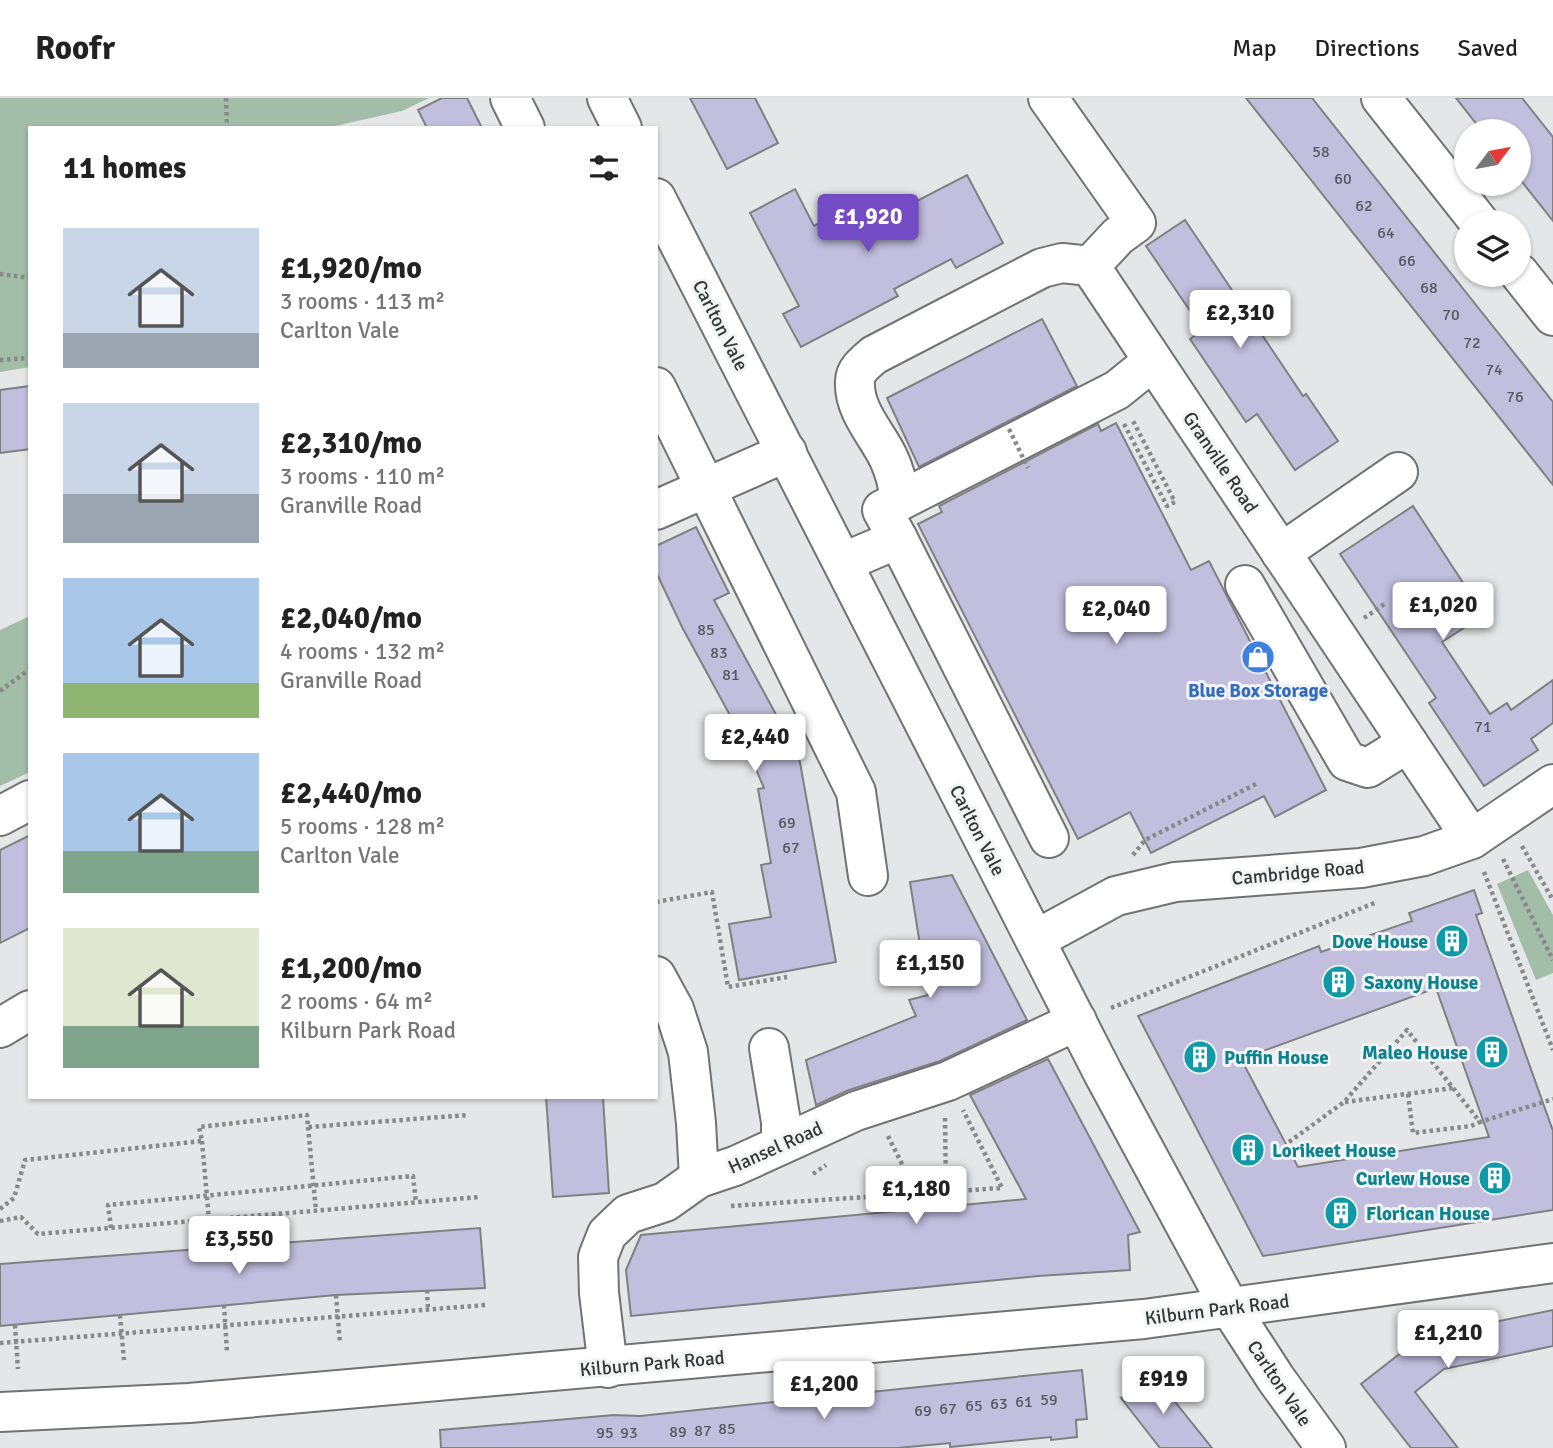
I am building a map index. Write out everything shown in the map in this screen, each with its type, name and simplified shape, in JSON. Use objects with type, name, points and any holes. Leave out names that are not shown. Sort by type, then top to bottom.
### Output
[{"type":"main road","points":[[510,98],[524,126]]},
{"type":"main road","points":[[607,98],[620,126]]},
{"type":"main road","points":[[900,500],[898,482],[889,458],[868,424],[857,397],[855,379],[861,367],[874,355],[1042,268],[1062,263],[1090,266],[1118,236],[1136,223],[1048,98]]},
{"type":"main road","points":[[1381,98],[1470,210]]},
{"type":"main road","name":"Carlton Vale","points":[[658,202],[1035,940],[1094,1014],[1230,1308],[1313,1444]]},
{"type":"main road","name":"Granville Road","points":[[1090,266],[1408,743],[1486,845]]},
{"type":"main road","points":[[1530,287],[1553,316]]},
{"type":"main road","points":[[1049,838],[882,510],[1120,406],[1153,360]]},
{"type":"main road","points":[[658,391],[856,792],[868,876]]},
{"type":"main road","points":[[658,509],[787,452]]},
{"type":"main road","points":[[1281,553],[1398,472]]},
{"type":"main road","points":[[844,562],[898,539]]},
{"type":"main road","points":[[1245,585],[1348,761],[1368,768],[1408,743]]},
{"type":"main road","name":"Cambridge Road","points":[[1035,940],[1116,896],[1163,885],[1361,868],[1486,845],[1553,784]]},
{"type":"main road","points":[[0,816],[28,801]]},
{"type":"main road","points":[[658,980],[674,1009],[688,1052],[699,1149],[711,1192]]},
{"type":"main road","points":[[0,1028],[28,1011]]},
{"type":"main road","name":"Hansel Road","points":[[608,1368],[599,1293],[598,1257],[607,1234],[628,1214],[665,1202],[711,1192],[735,1166],[856,1111],[946,1097],[1094,1014]]},
{"type":"main road","points":[[769,1048],[781,1122],[781,1144]]},
{"type":"main road","name":"Kilburn Park Road","points":[[0,1412],[189,1403],[1144,1319],[1553,1263]]},
{"type":"path","points":[[226,98],[227,126]]},
{"type":"path","points":[[0,274],[28,278]]},
{"type":"path","points":[[0,360],[28,358]]},
{"type":"path","points":[[1120,406],[1175,502],[1167,506],[1120,406]]},
{"type":"path","points":[[1009,429],[1028,468]]},
{"type":"path","points":[[1024,459],[1035,453]]},
{"type":"path","points":[[0,691],[28,670]]},
{"type":"path","points":[[1132,856],[1145,840],[1258,783]]},
{"type":"path","points":[[1518,840],[1553,900]]},
{"type":"path","points":[[1486,845],[1553,960]]},
{"type":"path","points":[[1486,845],[1553,1051]]},
{"type":"path","points":[[658,902],[712,892],[728,987],[787,977]]},
{"type":"path","points":[[1094,1014],[1382,900]]},
{"type":"path","points":[[1289,1142],[1344,1102],[1407,1030],[1480,1122]]},
{"type":"path","points":[[1344,1102],[1453,1088]]},
{"type":"path","points":[[1408,1094],[1413,1133],[1471,1126],[1553,1099]]},
{"type":"path","points":[[711,1192],[916,1192],[1002,1188],[946,1097]]},
{"type":"path","points":[[946,1097],[946,1190]]},
{"type":"path","points":[[209,1220],[199,1127],[307,1115],[316,1211]]},
{"type":"path","points":[[308,1127],[468,1115]]},
{"type":"path","points":[[884,1128],[916,1192]]},
{"type":"path","points":[[0,1209],[14,1198],[25,1160],[202,1141]]},
{"type":"path","points":[[111,1228],[108,1205],[413,1176],[415,1203]]},
{"type":"path","points":[[0,1221],[21,1217],[38,1234],[479,1198]]},
{"type":"path","points":[[427,1290],[428,1310]]},
{"type":"path","points":[[336,1295],[340,1343]]},
{"type":"path","points":[[224,1305],[227,1352]]},
{"type":"path","points":[[0,1343],[486,1306]]},
{"type":"path","points":[[120,1315],[124,1360]]},
{"type":"path","points":[[15,1325],[18,1369]]},
{"type":"green space","points":[[0,98],[429,98],[402,111],[335,126],[28,126],[28,367],[0,372]]},
{"type":"green space","points":[[28,617],[28,773],[0,786],[0,630]]},
{"type":"green space","points":[[1528,870],[1553,915],[1553,973],[1536,980],[1497,884]]},
{"type":"building","points":[[442,98],[467,98],[481,126],[426,126],[418,110]]},
{"type":"building","points":[[690,98],[755,98],[778,143],[727,169]]},
{"type":"building","points":[[1246,98],[1312,98],[1454,277],[1454,287],[1462,287],[1553,402],[1553,485]]},
{"type":"building","points":[[1456,98],[1522,98],[1553,137],[1553,221],[1531,193],[1531,119],[1473,119]]},
{"type":"building","points":[[967,175],[1003,243],[956,268],[951,259],[894,289],[898,296],[801,347],[783,314],[799,306],[750,213],[795,189],[814,226],[851,207],[866,237],[917,211],[913,203]]},
{"type":"building","points":[[1185,220],[1303,396],[1306,394],[1338,441],[1295,470],[1257,414],[1246,422],[1190,339],[1203,330],[1146,246]]},
{"type":"building","points":[[1042,319],[1077,386],[919,467],[887,398]]},
{"type":"building","points":[[28,386],[28,449],[0,453],[0,390]]},
{"type":"building","points":[[1116,423],[1191,570],[1209,561],[1326,790],[1275,817],[1264,796],[1151,853],[1130,812],[1078,839],[918,524],[942,512],[939,506],[1098,424],[1101,431]]},
{"type":"building","points":[[1413,506],[1484,615],[1442,642],[1490,714],[1507,703],[1511,710],[1553,680],[1553,723],[1531,739],[1538,750],[1484,786],[1429,703],[1436,698],[1340,554]]},
{"type":"building","points":[[696,527],[729,593],[714,600],[799,757],[836,962],[739,980],[729,924],[771,917],[761,865],[771,863],[758,789],[764,788],[744,741],[682,627],[658,576],[658,545]]},
{"type":"building","points":[[28,836],[28,929],[0,943],[0,850]]},
{"type":"building","points":[[952,875],[1027,1020],[940,1061],[849,1090],[816,1105],[806,1060],[916,1016],[909,1000],[928,995],[910,882]]},
{"type":"building","points":[[1474,890],[1482,913],[1476,915],[1553,1131],[1553,1210],[1263,1256],[1138,1016],[1319,946],[1321,952],[1412,921],[1409,913]],"holes":[[[1436,988],[1489,1137],[1298,1167],[1241,1059]]]},
{"type":"building","points":[[1048,1059],[1140,1232],[1128,1235],[1130,1270],[1038,1276],[631,1316],[626,1270],[641,1235],[1026,1199],[970,1095]]},
{"type":"building","points":[[546,1099],[603,1099],[609,1193],[553,1197]]},
{"type":"building","points":[[480,1228],[485,1288],[336,1295],[0,1326],[0,1264]]},
{"type":"building","points":[[1553,1310],[1553,1346],[1444,1369],[1415,1392],[1458,1448],[1411,1448],[1361,1384],[1429,1331],[1432,1335]]},
{"type":"building","points":[[1082,1370],[1087,1419],[1076,1420],[1077,1437],[950,1447],[950,1443],[898,1448],[441,1448],[440,1430],[614,1415],[640,1416]]},
{"type":"building","points":[[1152,1373],[1212,1448],[1160,1448],[1121,1398]]},
{"type":"place","name":"Blue Box Storage","points":[[1258,657]]},
{"type":"place","name":"Dove House","points":[[1452,941]]},
{"type":"place","name":"Saxony House","points":[[1339,982]]},
{"type":"place","name":"Maleo House","points":[[1492,1052]]},
{"type":"place","name":"Puffin House","points":[[1200,1057]]},
{"type":"place","name":"Lorikeet House","points":[[1248,1150]]},
{"type":"place","name":"Curlew House","points":[[1495,1178]]},
{"type":"place","name":"Florican House","points":[[1341,1213]]}]
